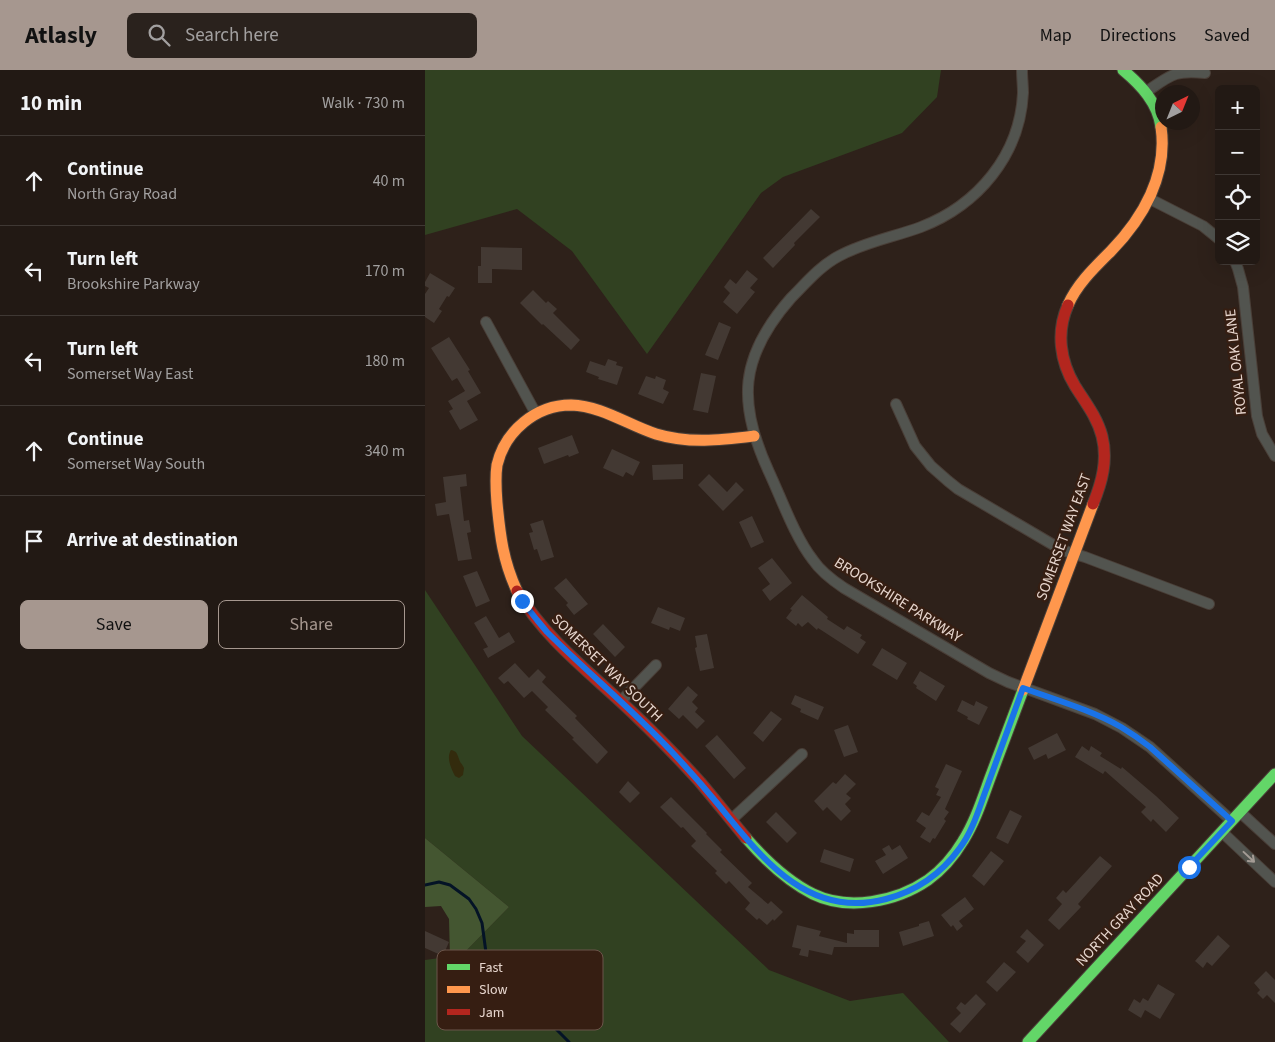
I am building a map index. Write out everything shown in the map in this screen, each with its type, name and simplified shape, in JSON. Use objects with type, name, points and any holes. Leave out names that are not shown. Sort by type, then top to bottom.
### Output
[{"type":"street","name":"BROOKSHIRE PARKWAY","points":[[1022,70],[1023,93],[1012,141],[994,172],[975,194],[935,221],[869,243],[837,257],[814,274],[774,320],[760,343],[751,367],[748,400],[754,436],[799,537],[813,560],[825,574],[844,588],[989,673],[1023,688],[1095,714],[1136,736],[1232,821]]},
{"type":"street","name":"SOMERSET WAY EAST","points":[[894,897],[928,881],[944,868],[961,848],[967,837],[1100,486],[1104,468],[1103,437],[1095,417],[1070,378],[1061,348],[1061,334],[1062,322],[1079,285],[1141,214],[1150,199],[1161,163],[1163,142],[1161,122],[1146,92],[1123,70]]},
{"type":"street","points":[[1146,92],[1169,76],[1179,72],[1205,73]]},
{"type":"street","points":[[1150,199],[1203,226],[1215,236]]},
{"type":"street","name":"ROYAL OAK LANE","points":[[1236,265],[1243,288],[1257,416],[1262,434],[1275,456]]},
{"type":"street","points":[[486,322],[536,414]]},
{"type":"street","points":[[896,404],[915,446],[931,466],[958,489],[1062,550],[1209,604]]},
{"type":"street","name":"SOMERSET WAY SOUTH","points":[[754,436],[701,441],[674,439],[643,430],[609,414],[575,405],[559,406],[536,414],[525,421],[507,441],[496,467],[495,483],[501,537],[508,571],[522,601],[537,620],[575,660],[652,731],[692,773],[780,874],[810,893],[831,900],[858,903],[875,902],[894,897]]},
{"type":"street","points":[[621,701],[656,666]]},
{"type":"street","points":[[731,820],[802,754]]},
{"type":"street","name":"NORTH GRAY ROAD","points":[[1028,1042],[1275,774]]},
{"type":"street","points":[[1241,812],[1275,844]]},
{"type":"street","points":[[1222,832],[1275,882]]},
{"type":"green space","points":[[425,70],[941,70],[937,97],[902,133],[783,177],[761,193],[647,354],[572,251],[517,209],[425,235]]},
{"type":"green space","points":[[425,590],[522,736],[769,970],[850,1001],[903,993],[949,1042],[425,1042],[425,960],[437,958],[437,1030],[603,1030],[603,950],[467,950],[509,907],[425,838]]},
{"type":"green space","points":[[425,838],[509,907],[467,950],[450,950],[449,919],[441,906],[425,907]]},
{"type":"sand","points":[[451,750],[457,753],[464,768],[463,775],[459,778],[455,776],[450,763],[449,756]]},
{"type":"building","points":[[811,209],[820,217],[773,268],[763,258]]},
{"type":"building","points":[[481,247],[522,248],[522,270],[492,269],[492,283],[478,283],[478,266],[481,266]]},
{"type":"building","points":[[747,270],[758,279],[750,288],[755,292],[737,314],[723,302],[730,293],[724,287],[730,279],[736,284]]},
{"type":"building","points":[[430,273],[455,288],[449,297],[447,296],[439,309],[442,311],[434,323],[425,317],[425,294],[429,288],[425,286],[425,282]]},
{"type":"building","points":[[533,290],[546,303],[548,301],[557,309],[553,313],[580,340],[571,350],[520,303]]},
{"type":"building","points":[[719,322],[731,327],[718,360],[705,355]]},
{"type":"building","points":[[449,337],[470,370],[468,371],[481,393],[467,401],[478,420],[460,430],[449,411],[453,409],[448,401],[465,391],[457,378],[452,381],[431,348]]},
{"type":"building","points":[[608,359],[617,362],[616,365],[623,367],[617,385],[598,379],[599,377],[586,372],[590,361],[605,366]]},
{"type":"building","points":[[701,373],[716,376],[708,413],[693,410]]},
{"type":"building","points":[[646,376],[655,379],[656,376],[666,380],[663,389],[669,392],[663,404],[638,394]]},
{"type":"building","points":[[572,435],[579,453],[544,464],[538,448]]},
{"type":"building","points":[[612,449],[640,462],[633,476],[626,472],[623,477],[603,468]]},
{"type":"building","points":[[683,464],[683,479],[653,480],[652,465]]},
{"type":"building","points":[[466,474],[467,486],[460,487],[464,521],[469,520],[471,532],[467,533],[472,559],[458,561],[449,514],[437,516],[435,504],[446,502],[443,477]]},
{"type":"building","points":[[709,474],[727,492],[736,482],[744,490],[723,511],[698,485]]},
{"type":"building","points":[[752,516],[764,542],[751,548],[739,522]]},
{"type":"building","points":[[543,520],[554,557],[541,561],[537,549],[534,550],[529,533],[533,532],[530,524]]},
{"type":"building","points":[[772,558],[792,583],[770,601],[762,590],[770,584],[758,568]]},
{"type":"building","points":[[477,571],[490,601],[476,607],[463,576]]},
{"type":"building","points":[[566,578],[588,604],[574,615],[566,605],[568,603],[554,588]]},
{"type":"building","points":[[802,595],[828,617],[827,619],[844,630],[847,626],[862,635],[860,638],[866,642],[858,654],[818,628],[817,630],[808,622],[802,627],[798,623],[796,626],[786,618],[792,610],[790,609]]},
{"type":"building","points":[[658,607],[685,618],[680,631],[670,627],[669,630],[651,623]]},
{"type":"building","points":[[486,616],[499,638],[509,632],[515,642],[488,658],[483,649],[488,647],[474,623]]},
{"type":"building","points":[[603,624],[625,647],[615,657],[593,634]]},
{"type":"building","points":[[707,634],[714,668],[700,671],[695,648],[697,647],[695,636]]},
{"type":"building","points":[[882,648],[907,663],[897,680],[872,665]]},
{"type":"building","points":[[515,663],[529,678],[538,669],[546,677],[542,682],[577,716],[575,718],[608,752],[597,764],[545,710],[548,707],[532,691],[524,698],[508,681],[504,684],[498,678]]},
{"type":"building","points":[[920,671],[945,686],[936,701],[916,688],[917,686],[913,683]]},
{"type":"building","points":[[688,686],[698,695],[692,702],[698,708],[695,712],[705,721],[697,729],[683,715],[679,719],[668,709]]},
{"type":"building","points":[[795,695],[824,707],[818,720],[800,712],[801,709],[791,704]]},
{"type":"building","points":[[962,700],[974,706],[976,701],[988,707],[979,725],[957,711]]},
{"type":"building","points":[[771,711],[782,719],[763,742],[753,733]]},
{"type":"building","points":[[848,725],[858,752],[844,757],[834,730]]},
{"type":"building","points":[[1057,733],[1066,750],[1048,759],[1046,754],[1034,760],[1028,748]]},
{"type":"building","points":[[717,735],[746,768],[734,779],[705,746]]},
{"type":"building","points":[[1082,746],[1089,751],[1091,746],[1102,753],[1100,756],[1121,769],[1122,767],[1179,818],[1166,832],[1153,819],[1151,822],[1141,812],[1146,807],[1105,771],[1103,774],[1075,757]]},
{"type":"building","points":[[946,764],[962,771],[945,809],[949,812],[944,819],[946,821],[935,839],[933,838],[930,843],[920,837],[926,828],[916,821],[922,812],[929,816],[941,797],[936,795],[939,789],[935,787]]},
{"type":"building","points":[[845,774],[856,784],[846,794],[851,798],[845,804],[851,811],[841,821],[827,807],[823,811],[814,801],[833,782],[836,784]]},
{"type":"building","points":[[628,781],[640,793],[630,803],[619,792]]},
{"type":"building","points":[[671,797],[707,833],[722,850],[720,852],[752,883],[748,887],[768,904],[771,901],[783,912],[774,921],[773,919],[767,925],[759,918],[757,920],[745,909],[750,903],[729,881],[726,884],[715,873],[717,871],[691,846],[696,841],[660,807]]},
{"type":"building","points":[[1010,810],[1022,816],[1008,844],[996,838]]},
{"type":"building","points":[[776,812],[797,833],[787,843],[766,822]]},
{"type":"building","points":[[889,845],[892,850],[900,845],[908,858],[883,874],[875,861],[886,855],[882,849]]},
{"type":"building","points":[[824,849],[854,859],[850,872],[820,862]]},
{"type":"building","points":[[991,851],[1004,861],[984,886],[972,876]]},
{"type":"building","points":[[1100,856],[1112,866],[1078,904],[1081,907],[1059,930],[1048,920],[1062,904],[1056,898],[1063,890],[1066,893]]},
{"type":"building","points":[[965,897],[974,909],[959,921],[963,926],[957,931],[941,915]]},
{"type":"building","points":[[929,921],[934,936],[903,946],[899,932]]},
{"type":"building","points":[[797,925],[821,931],[819,936],[847,943],[847,933],[854,934],[854,930],[879,930],[879,947],[834,947],[832,955],[809,950],[808,957],[799,955],[801,949],[792,947]]},
{"type":"building","points":[[1027,929],[1044,945],[1028,963],[1016,952],[1026,941],[1020,937]]},
{"type":"building","points":[[425,931],[449,942],[446,950],[437,950],[437,953],[425,948]]},
{"type":"building","points":[[1218,935],[1230,946],[1212,966],[1207,962],[1203,968],[1195,961]]},
{"type":"building","points":[[1004,962],[1016,972],[997,992],[986,982]]},
{"type":"building","points":[[1266,971],[1275,980],[1275,1003],[1267,995],[1263,999],[1257,993],[1260,990],[1254,983]]},
{"type":"building","points":[[1158,984],[1175,994],[1160,1019],[1145,1010],[1141,1018],[1128,1010],[1134,999],[1140,1003],[1143,998],[1148,1001]]},
{"type":"building","points":[[976,994],[986,1004],[960,1033],[950,1024],[961,1013],[956,1008],[961,1002],[965,1005]]},
{"type":"waterway","points":[[425,885],[439,882],[450,885],[469,899],[482,923],[486,950]]},
{"type":"waterway","points":[[557,1030],[569,1042]]},
{"type":"traffic: fast","points":[[1123,70],[1148,95],[1155,108]]},
{"type":"traffic: fast","points":[[746,838],[785,876],[803,889],[827,899],[841,902],[872,902],[887,899],[915,888],[943,867],[956,852],[967,834],[978,811],[1023,690]]},
{"type":"traffic: fast","points":[[1028,1042],[1275,774]]},
{"type":"traffic: slow","points":[[1068,305],[1081,283],[1123,238],[1151,195],[1161,162],[1161,130]]},
{"type":"traffic: slow","points":[[517,591],[508,569],[501,537],[496,493],[496,470],[507,441],[524,422],[534,415],[558,406],[582,406],[615,416],[656,434],[668,437],[705,440],[754,436]]},
{"type":"traffic: slow","points":[[1023,690],[1093,504]]},
{"type":"traffic: jam","points":[[1068,305],[1064,315],[1061,336],[1063,357],[1075,386],[1097,422],[1104,445],[1103,471],[1093,504]]},
{"type":"traffic: jam","points":[[517,591],[529,609],[557,642],[669,749],[700,782],[746,838]]},
{"type":"route","points":[[522,601],[547,632],[652,731],[692,773],[766,860],[780,874],[810,893],[840,902],[875,902],[894,897],[917,887],[944,868],[961,848],[967,837],[1023,688],[1095,714],[1136,736],[1232,821],[1189,867]]}]
